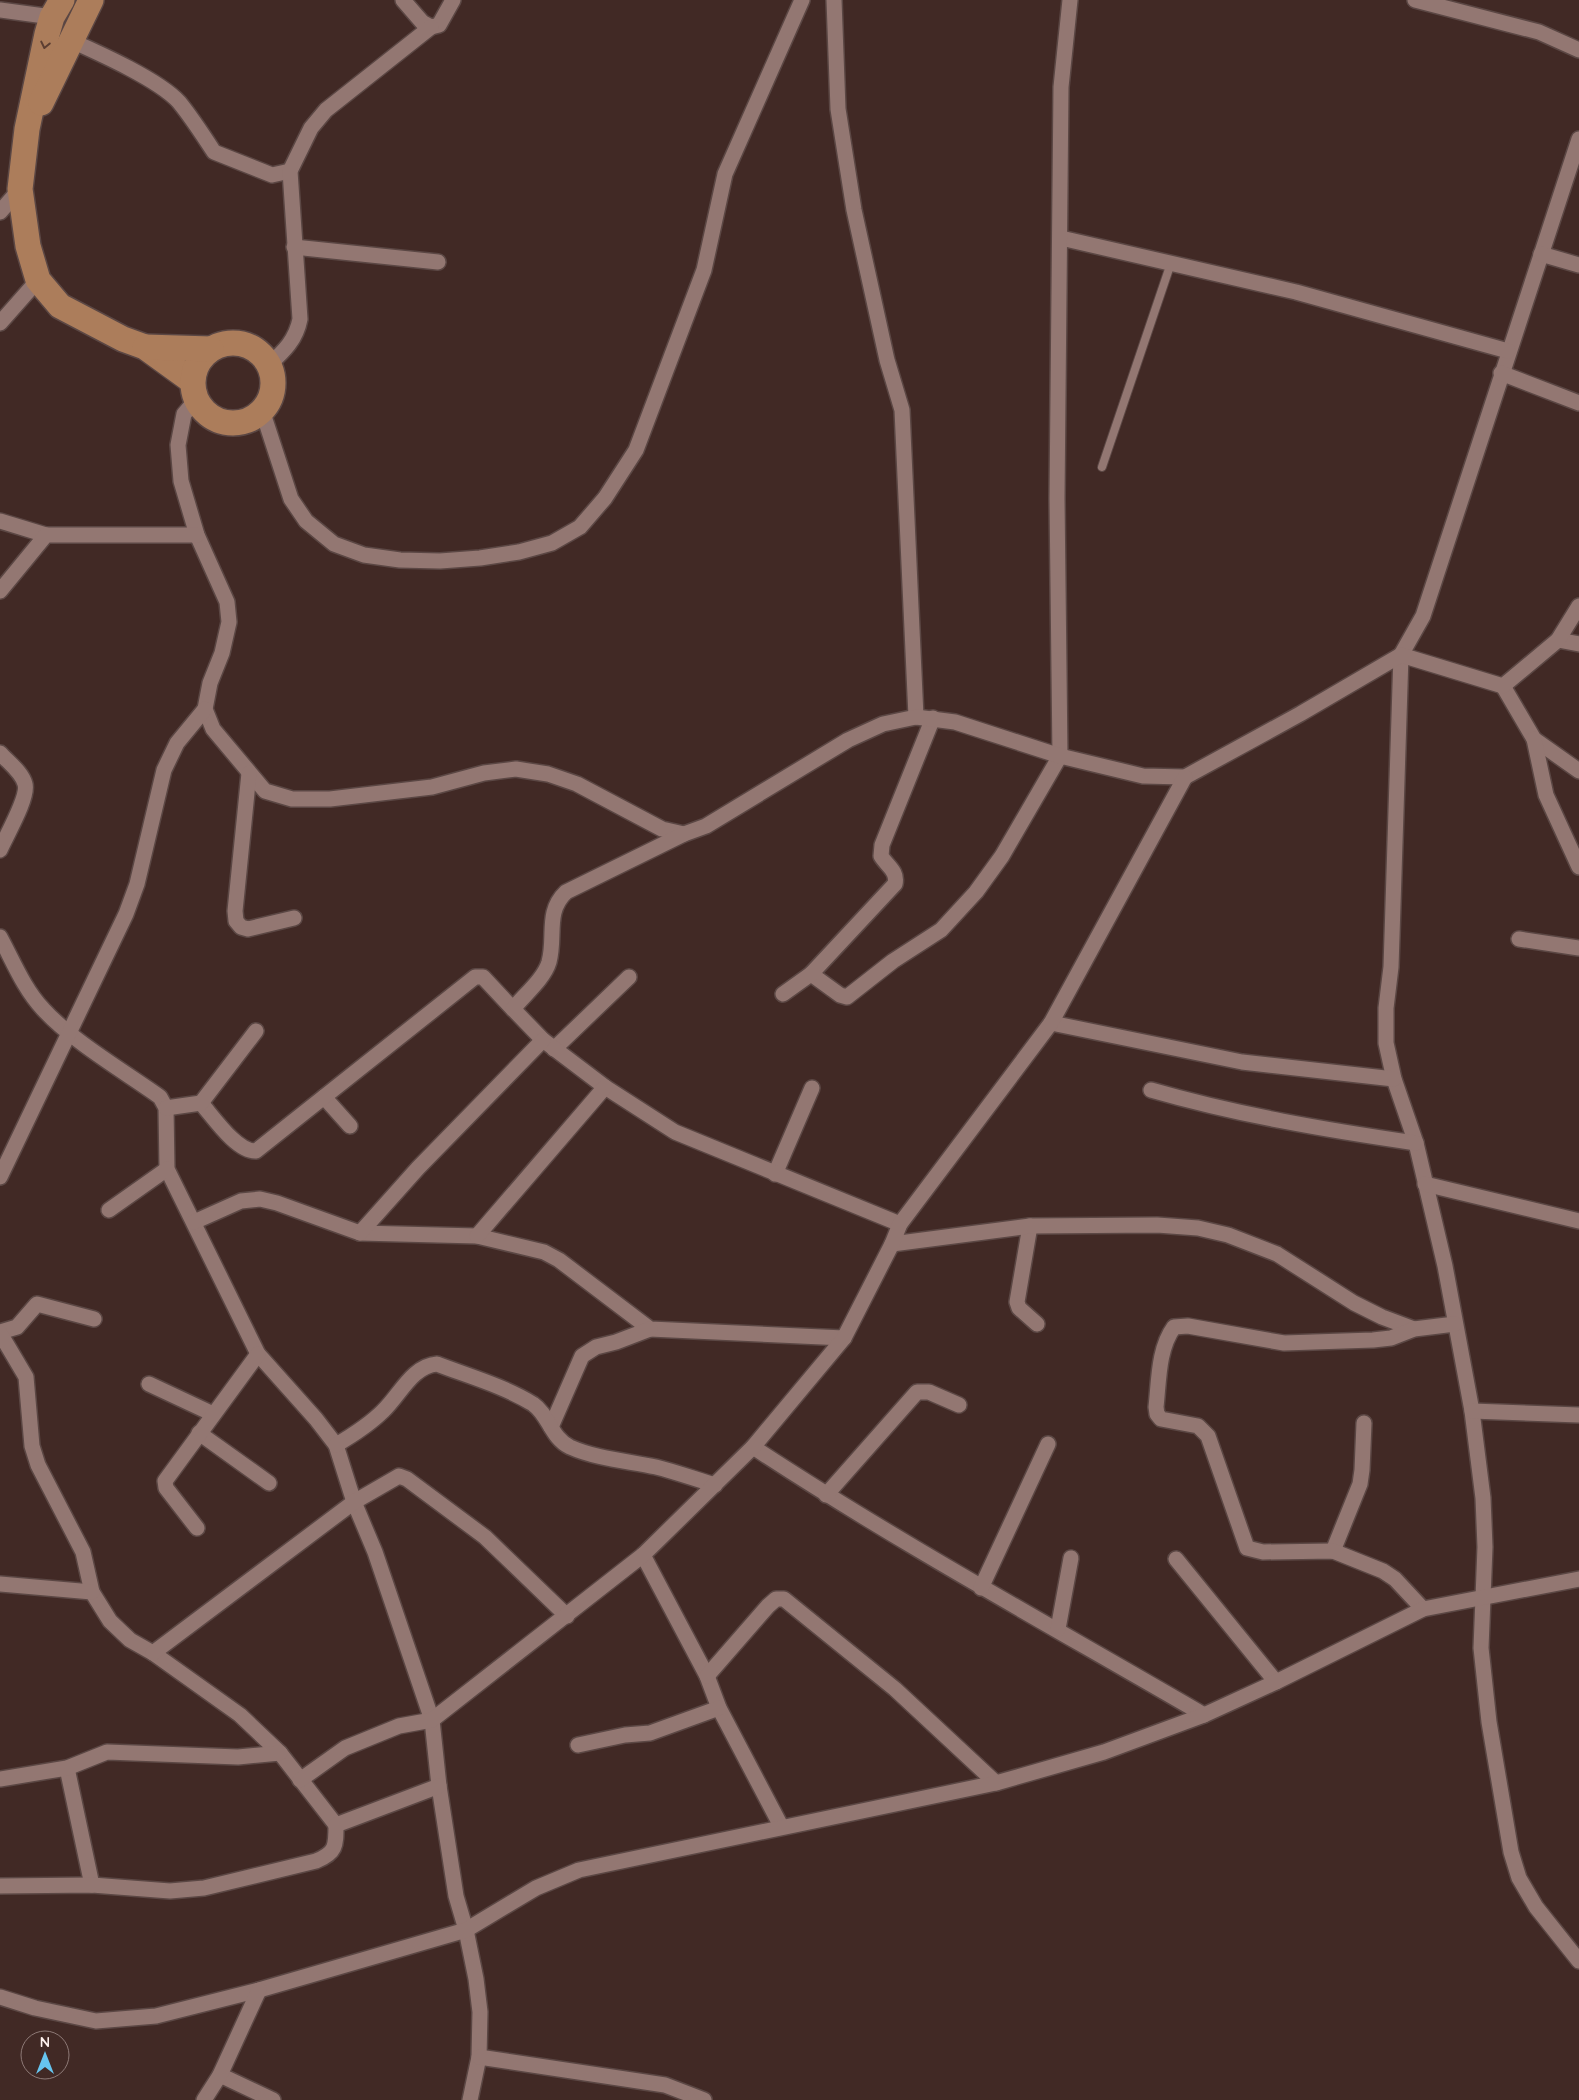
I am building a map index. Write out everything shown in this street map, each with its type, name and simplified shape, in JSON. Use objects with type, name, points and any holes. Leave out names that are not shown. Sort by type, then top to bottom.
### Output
[{"type":"main road","points":[[27,129],[91,0]]},
{"type":"main road","points":[[57,8],[27,129],[20,189],[28,246],[38,280],[60,306],[123,340],[145,347],[211,349],[230,342],[239,343],[257,351],[269,366],[273,384],[268,403],[262,410],[245,421],[226,422],[208,415],[194,390],[145,347]]},
{"type":"main road","points":[[194,390],[198,362],[211,349]]},
{"type":"street","points":[[403,0],[422,22],[431,27]]},
{"type":"street","points":[[269,366],[291,344],[298,332],[300,319],[290,171],[311,128],[321,115],[431,27],[439,25],[452,0]]},
{"type":"street","points":[[262,410],[291,500],[306,521],[334,544],[364,555],[408,560],[480,558],[519,552],[552,543],[580,527],[606,498],[636,450],[704,270],[725,174],[742,141],[802,0]]},
{"type":"street","points":[[834,0],[838,109],[854,210],[887,360],[902,410],[916,717]]},
{"type":"street","points":[[811,974],[840,996],[847,997],[894,961],[941,930],[976,892],[1002,856],[1060,756],[1057,498],[1061,87],[1070,0]]},
{"type":"street","points":[[1415,0],[1539,32],[1579,50]]},
{"type":"street","points":[[0,10],[57,8]]},
{"type":"street","points":[[72,41],[108,58],[169,93],[206,137],[214,152],[272,175],[290,171]]},
{"type":"street","points":[[1579,139],[1508,350],[1423,616],[1401,655],[1391,967],[1386,1008],[1386,1043],[1394,1079],[1416,1143],[1456,1324],[1472,1411],[1483,1498],[1485,1548],[1481,1648],[1489,1722],[1511,1852],[1519,1878],[1536,1906],[1579,1960]]},
{"type":"street","points":[[0,212],[20,189]]},
{"type":"street","points":[[1061,238],[1296,292],[1508,350]]},
{"type":"street","points":[[294,246],[438,262]]},
{"type":"street","points":[[1541,254],[1579,265]]},
{"type":"street","points":[[0,323],[38,280]]},
{"type":"street","points":[[1501,373],[1579,402]]},
{"type":"street","points":[[0,1177],[132,899],[164,770],[177,743],[205,709],[210,683],[222,653],[229,622],[227,602],[197,535],[181,481],[178,445],[184,414],[194,390]]},
{"type":"street","points":[[0,521],[46,535],[197,535]]},
{"type":"street","points":[[0,592],[46,535]]},
{"type":"street","points":[[1503,686],[1558,640],[1579,606]]},
{"type":"street","points":[[1558,640],[1579,644]]},
{"type":"street","points":[[513,1009],[545,971],[549,962],[553,910],[556,900],[566,892],[684,834],[706,826],[848,740],[883,724],[916,717],[955,722],[1060,756],[1142,776],[1185,777],[1401,655],[1503,686],[1534,739],[1546,795],[1579,867]]},
{"type":"street","points":[[205,709],[213,729],[265,791],[292,799],[330,800],[432,787],[484,773],[516,769],[548,774],[577,784],[662,829],[684,834]]},
{"type":"street","points":[[783,994],[811,974],[895,884],[894,872],[881,856],[882,845],[933,718]]},
{"type":"street","points":[[1534,739],[1579,770]]},
{"type":"street","points":[[0,753],[19,773],[26,784],[23,799],[0,850]]},
{"type":"street","points":[[249,772],[235,911],[236,921],[241,927],[248,929],[294,918]]},
{"type":"street","points":[[300,1780],[354,1744],[399,1726],[432,1720],[644,1555],[753,1447],[844,1338],[892,1244],[900,1224],[1051,1023],[1185,777]]},
{"type":"street","points":[[0,937],[28,990],[44,1010],[69,1032],[160,1097],[166,1108],[167,1169],[258,1354],[316,1419],[336,1445],[354,1502],[375,1552],[432,1720],[439,1786],[456,1896],[466,1930],[476,1979],[480,2012],[479,2057],[470,2100]]},
{"type":"street","points":[[1519,939],[1579,948]]},
{"type":"street","points":[[360,1233],[418,1168],[548,1045],[629,976]]},
{"type":"street","points":[[201,1103],[239,1145],[248,1151],[256,1151],[475,978],[483,977],[548,1045],[605,1087],[675,1132],[900,1224]]},
{"type":"street","points":[[1051,1023],[1242,1062],[1394,1079]]},
{"type":"street","points":[[166,1108],[201,1103],[256,1031]]},
{"type":"street","points":[[477,1236],[605,1087]]},
{"type":"street","points":[[775,1174],[812,1088]]},
{"type":"street","points":[[1151,1090],[1211,1107],[1314,1128],[1416,1143]]},
{"type":"street","points":[[324,1097],[350,1126]]},
{"type":"street","points":[[110,1210],[167,1169]]},
{"type":"street","points":[[1425,1184],[1579,1221]]},
{"type":"street","points":[[194,1222],[241,1201],[260,1199],[277,1203],[360,1233],[477,1236],[544,1252],[559,1260],[650,1329]]},
{"type":"street","points":[[892,1244],[1030,1226],[1157,1224],[1198,1228],[1228,1235],[1277,1254],[1354,1302],[1414,1329]]},
{"type":"street","points":[[1030,1226],[1017,1302],[1019,1308],[1037,1324]]},
{"type":"street","points":[[0,1886],[92,1885],[170,1891],[204,1888],[316,1861],[328,1856],[336,1844],[336,1826],[280,1753],[240,1715],[153,1653],[130,1640],[110,1621],[92,1592],[83,1552],[38,1465],[32,1446],[26,1376],[0,1332],[17,1327],[37,1304],[94,1319]]},
{"type":"street","points":[[1423,1609],[1395,1579],[1383,1571],[1333,1551],[1263,1552],[1248,1548],[1208,1436],[1198,1426],[1161,1419],[1157,1414],[1156,1407],[1161,1359],[1169,1334],[1174,1327],[1188,1326],[1284,1343],[1373,1340],[1391,1338],[1414,1329],[1456,1324]]},
{"type":"street","points":[[551,1427],[582,1356],[596,1346],[616,1342],[650,1329],[844,1338]]},
{"type":"street","points":[[197,1528],[166,1488],[165,1481],[258,1354]]},
{"type":"street","points":[[336,1445],[363,1428],[384,1410],[419,1370],[428,1365],[437,1364],[492,1385],[533,1404],[542,1412],[558,1437],[569,1446],[600,1456],[658,1468],[715,1485]]},
{"type":"street","points":[[149,1384],[214,1414]]},
{"type":"street","points":[[826,1495],[917,1392],[929,1392],[959,1405]]},
{"type":"street","points":[[1472,1411],[1579,1415]]},
{"type":"street","points":[[1333,1551],[1360,1484],[1364,1423]]},
{"type":"street","points":[[199,1433],[268,1483]]},
{"type":"street","points":[[981,1588],[1048,1444]]},
{"type":"street","points":[[753,1447],[826,1495],[981,1588],[1058,1630],[1204,1715]]},
{"type":"street","points":[[153,1653],[354,1502],[399,1476],[407,1479],[485,1537],[567,1616]]},
{"type":"street","points":[[644,1555],[707,1676],[719,1708],[781,1826]]},
{"type":"street","points":[[1058,1630],[1071,1558]]},
{"type":"street","points":[[1176,1559],[1276,1682]]},
{"type":"street","points":[[0,1997],[35,2008],[96,2021],[156,2016],[259,1990],[466,1930],[536,1888],[579,1870],[781,1826],[996,1783],[1104,1752],[1204,1715],[1276,1682],[1423,1609],[1579,1579]]},
{"type":"street","points":[[0,1584],[92,1592]]},
{"type":"street","points":[[707,1676],[768,1606],[776,1600],[784,1598],[895,1689],[996,1783]]},
{"type":"street","points":[[578,1745],[650,1732],[719,1708]]},
{"type":"street","points":[[0,1779],[67,1768],[107,1752],[238,1757],[280,1753]]},
{"type":"street","points":[[67,1768],[92,1885]]},
{"type":"street","points":[[336,1826],[439,1786]]},
{"type":"street","points":[[204,2100],[220,2075],[259,1990]]},
{"type":"street","points":[[479,2057],[665,2085],[704,2100]]},
{"type":"street","points":[[220,2075],[273,2100]]},
{"type":"lane","points":[[1102,467],[1171,263]]}]
